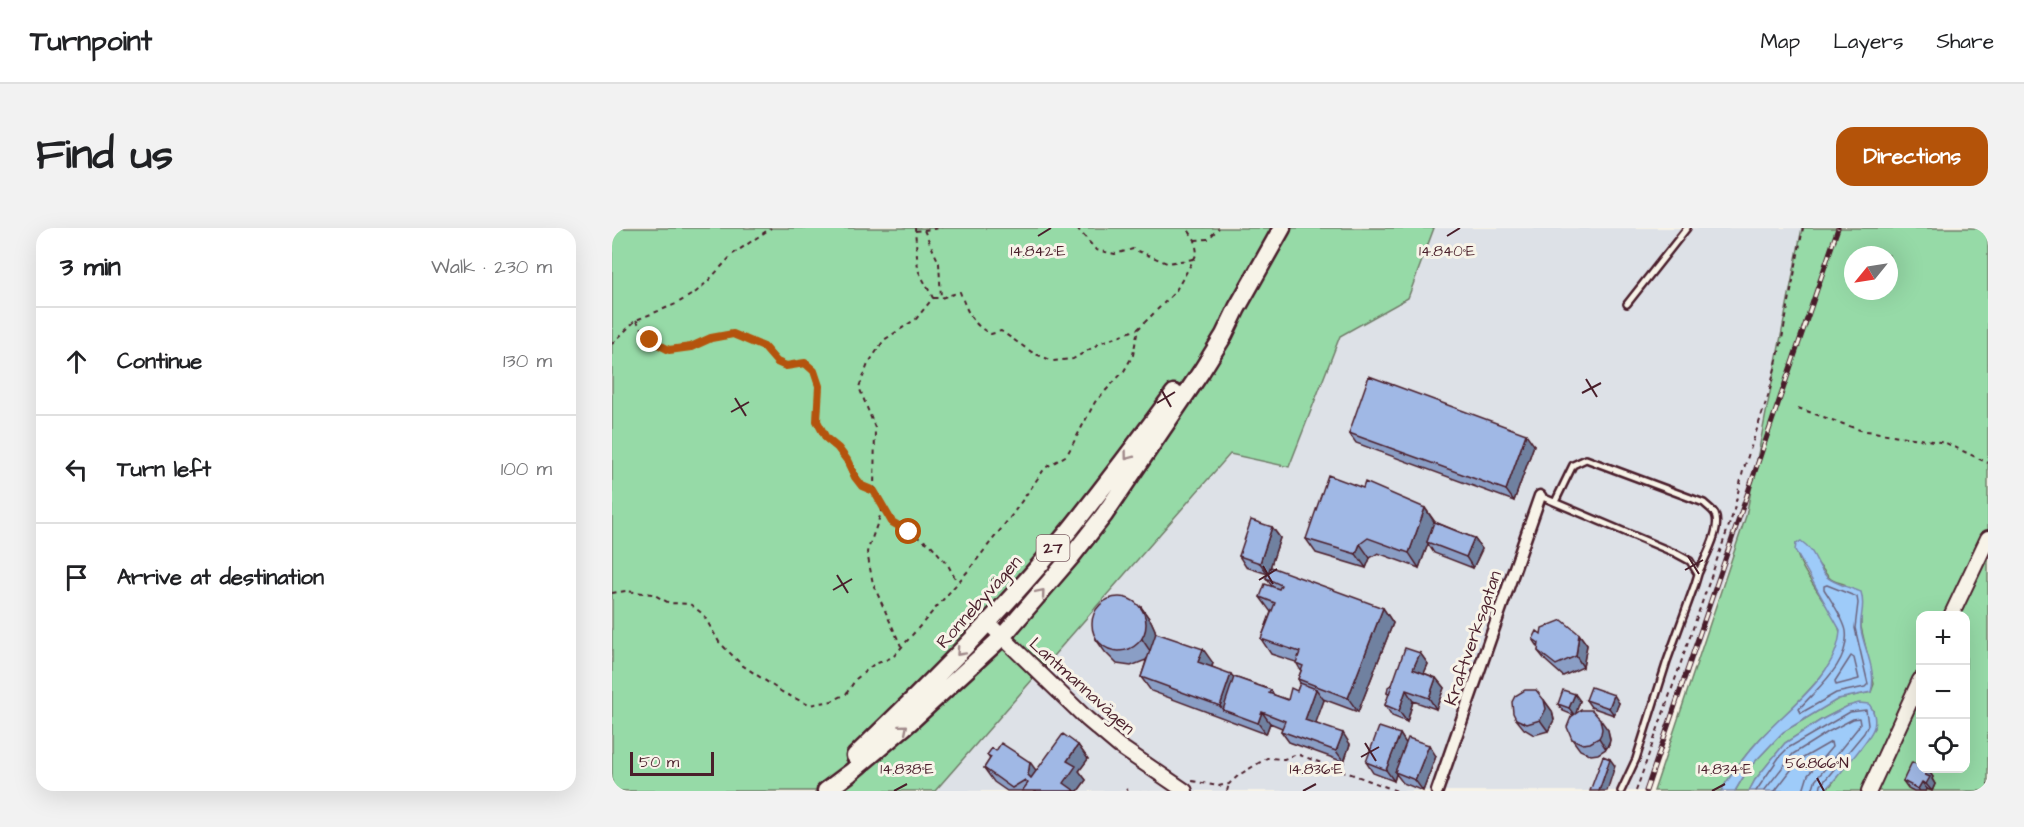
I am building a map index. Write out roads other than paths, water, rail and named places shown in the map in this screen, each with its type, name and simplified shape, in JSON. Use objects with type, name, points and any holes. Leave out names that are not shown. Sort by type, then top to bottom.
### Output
[{"type":"main road","name":"Ronnebyvägen","points":[[826,791],[909,723],[1002,637],[1044,589],[1104,514],[1201,372],[1224,335],[1282,228]]},
{"type":"main road","name":"Ronnebyvägen","points":[[818,791],[923,691],[988,623],[1070,528],[1128,456],[1218,330],[1237,308]]},
{"type":"street","name":"Kraftverksgatan","points":[[1437,791],[1540,496]]},
{"type":"street","points":[[1953,611],[1988,538]]},
{"type":"street","name":"Lantmannavägen","points":[[988,623],[1087,719],[1119,746],[1183,790]]},
{"type":"street","points":[[1869,791],[1916,689]]},
{"type":"lane","points":[[1627,304],[1687,228]]},
{"type":"lane","points":[[1554,502],[1573,465],[1586,459],[1704,503],[1714,513],[1716,527],[1711,544],[1667,661],[1636,759],[1621,791]]},
{"type":"lane","points":[[1540,496],[1677,554],[1690,561],[1698,574]]},
{"type":"water","points":[[1801,541],[1810,549],[1829,579],[1861,592],[1863,602],[1861,630],[1872,669],[1871,692],[1838,699],[1783,732],[1748,769],[1735,791],[1721,791],[1754,745],[1810,690],[1831,662],[1837,646],[1840,630],[1795,550],[1796,544]]},
{"type":"water","points":[[1859,703],[1871,706],[1875,718],[1874,727],[1851,760],[1823,791],[1749,791],[1785,743],[1821,720]]},
{"type":"railway","points":[[1646,791],[1838,228]]}]
